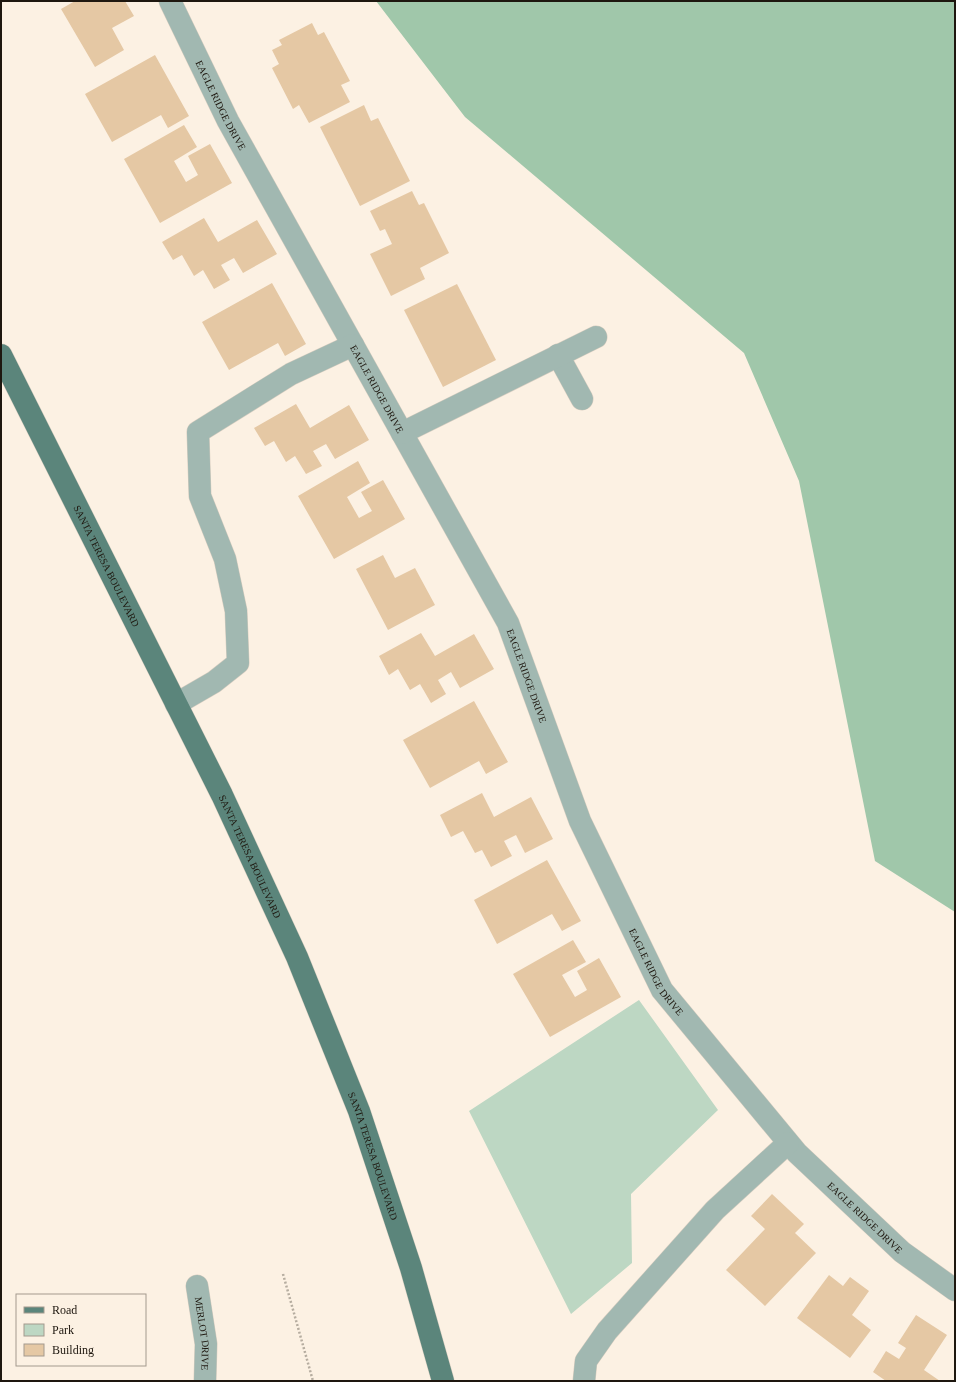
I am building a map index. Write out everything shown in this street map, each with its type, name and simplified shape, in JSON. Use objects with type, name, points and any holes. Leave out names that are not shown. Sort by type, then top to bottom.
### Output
[{"type":"main road","name":"SANTA TERESA BOULEVARD","points":[[1,355],[222,795],[297,957],[359,1111],[411,1268],[443,1381]]},
{"type":"street","name":"EAGLE RIDGE DRIVE","points":[[170,1],[228,121],[508,624],[580,821],[662,990],[797,1153],[902,1252],[955,1290]]},
{"type":"street","points":[[402,433],[596,337]]},
{"type":"street","points":[[176,704],[214,682],[238,663],[236,611],[225,559],[200,496],[198,432],[291,374],[353,346]]},
{"type":"street","points":[[558,355],[582,399]]},
{"type":"street","points":[[584,1381],[586,1361],[607,1331],[715,1210],[788,1143]]},
{"type":"street","name":"MERLOT DRIVE","points":[[197,1286],[206,1344],[206,1381]]},
{"type":"path","points":[[284,1274],[314,1381]]},
{"type":"green space","points":[[376,1],[955,1],[955,912],[875,861],[799,481],[744,353],[465,117]]},
{"type":"green space","points":[[639,1000],[718,1110],[631,1194],[632,1263],[571,1314],[469,1111]]},
{"type":"building","points":[[75,1],[125,1],[134,16],[112,28],[124,50],[95,67],[61,9]]},
{"type":"building","points":[[312,23],[318,35],[324,32],[350,81],[341,85],[350,102],[309,123],[299,105],[293,109],[272,68],[279,64],[272,50],[282,45],[279,40]]},
{"type":"building","points":[[155,55],[189,116],[168,128],[161,115],[112,142],[85,94]]},
{"type":"building","points":[[364,105],[371,121],[378,118],[410,181],[360,206],[320,127]]},
{"type":"building","points":[[184,125],[197,147],[174,161],[186,182],[198,175],[188,156],[210,144],[232,183],[160,223],[124,159]]},
{"type":"building","points":[[412,191],[419,205],[424,203],[449,253],[420,268],[425,279],[391,296],[370,254],[392,244],[385,229],[380,231],[370,211]]},
{"type":"building","points":[[204,218],[218,242],[257,220],[277,254],[243,273],[234,258],[221,265],[230,280],[214,289],[203,270],[194,276],[182,255],[173,260],[162,242]]},
{"type":"building","points":[[272,283],[306,344],[285,356],[278,343],[229,370],[202,322]]},
{"type":"building","points":[[457,284],[496,360],[443,387],[404,310]]},
{"type":"building","points":[[296,404],[310,428],[349,405],[369,440],[335,459],[326,444],[313,451],[322,466],[306,474],[295,456],[286,462],[274,441],[265,446],[254,428]]},
{"type":"building","points":[[358,461],[370,483],[347,497],[359,518],[372,511],[361,492],[383,480],[405,519],[334,559],[298,496]]},
{"type":"building","points":[[383,555],[395,578],[415,568],[435,605],[388,630],[356,569]]},
{"type":"building","points":[[421,633],[435,656],[474,634],[494,669],[460,688],[451,672],[438,680],[446,694],[431,703],[420,684],[410,690],[398,669],[389,675],[379,656]]},
{"type":"building","points":[[474,701],[508,762],[486,774],[479,761],[430,788],[403,740]]},
{"type":"building","points":[[482,793],[494,817],[531,797],[553,839],[525,853],[516,835],[504,841],[512,856],[491,867],[482,850],[475,853],[463,831],[451,837],[440,815]]},
{"type":"building","points":[[547,860],[581,921],[562,931],[552,914],[497,944],[474,900]]},
{"type":"building","points":[[573,940],[586,962],[562,975],[575,997],[587,990],[577,971],[599,958],[621,997],[550,1037],[513,974]]},
{"type":"building","points":[[772,1194],[804,1224],[795,1233],[816,1253],[765,1306],[726,1270],[765,1229],[751,1216]]},
{"type":"building","points":[[829,1275],[843,1286],[850,1277],[869,1291],[852,1315],[871,1330],[850,1358],[797,1318]]},
{"type":"building","points":[[916,1315],[947,1335],[924,1370],[940,1381],[886,1381],[873,1372],[886,1351],[899,1359],[906,1348],[898,1343]]}]
